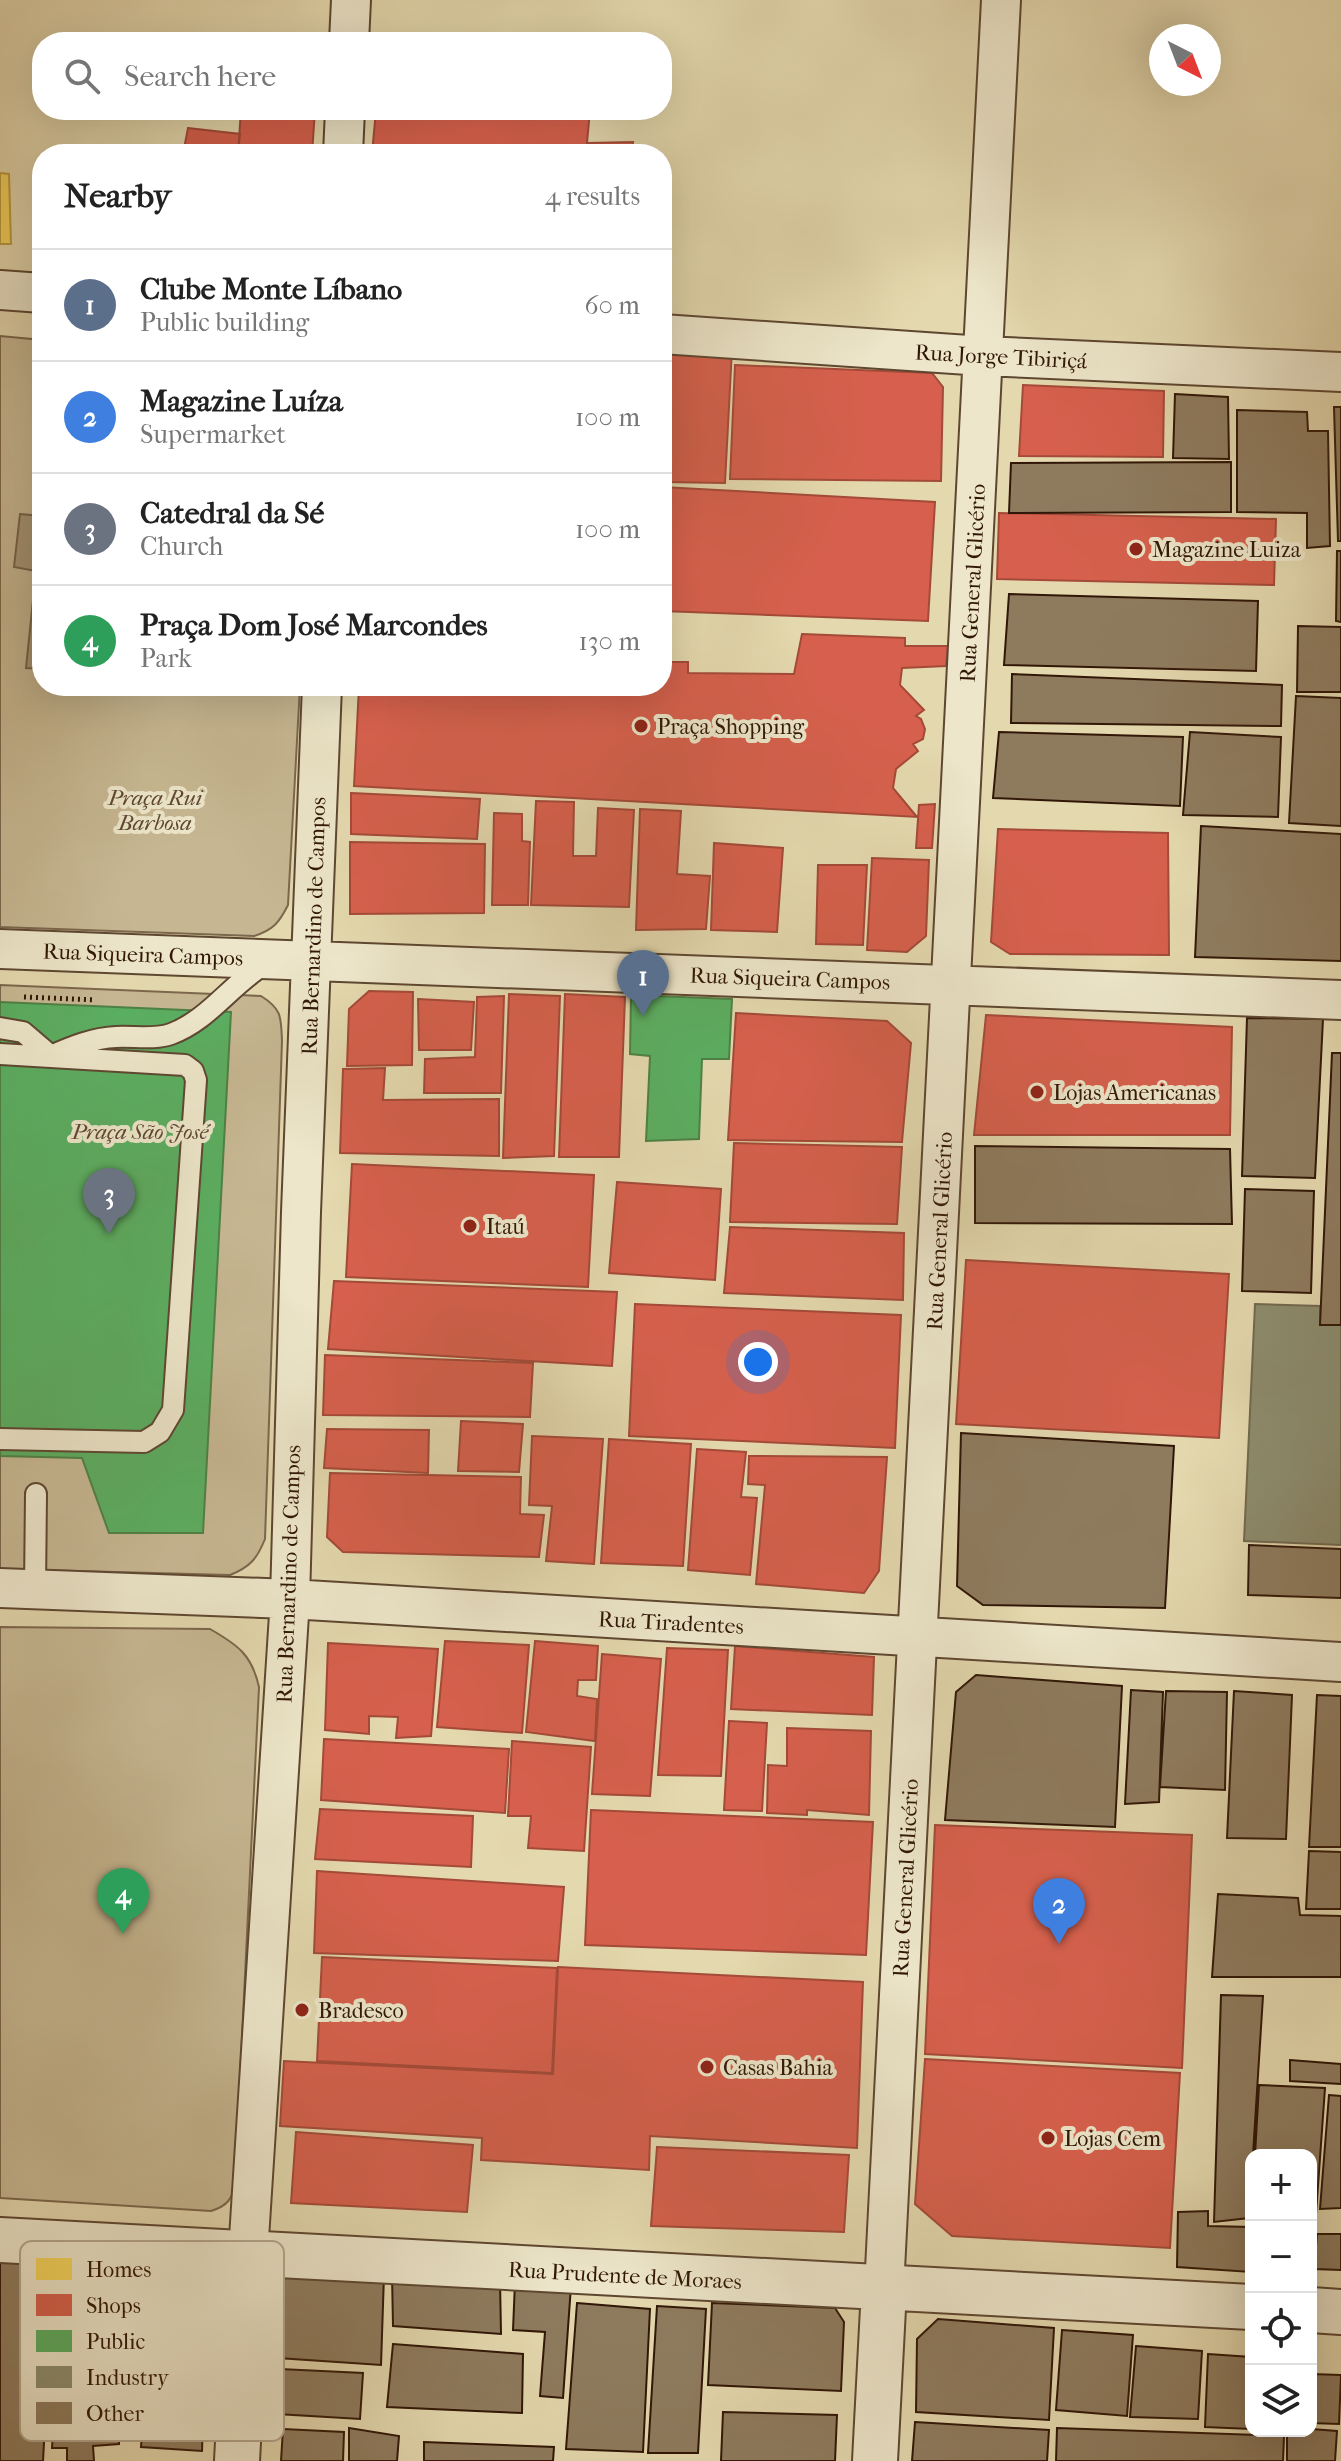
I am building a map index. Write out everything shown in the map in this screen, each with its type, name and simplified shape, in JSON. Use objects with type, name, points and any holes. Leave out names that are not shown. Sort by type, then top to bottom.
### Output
[{"type":"street","points":[[349,32],[351,0]]},
{"type":"street","name":"Rua General Glicério","points":[[875,2461],[1001,0]]},
{"type":"street","points":[[343,144],[345,120]]},
{"type":"street","points":[[0,290],[32,292]]},
{"type":"street","name":"Rua Jorge Tibiriçá","points":[[672,335],[983,356],[1341,372]]},
{"type":"street","name":"Rua Bernardino de Campos","points":[[249,2241],[290,1599],[301,1212],[322,696]]},
{"type":"street","name":"Rua Siqueira Campos","points":[[0,949],[1341,1000]]},
{"type":"street","name":"Rua Tiradentes","points":[[18,1588],[290,1599],[1341,1662]]},
{"type":"street","name":"Rua Prudente de Moraes","points":[[0,2240],[20,2241]]},
{"type":"street","name":"Rua Prudente de Moraes","points":[[284,2256],[1245,2307]]},
{"type":"street","points":[[1317,2310],[1341,2312]]},
{"type":"street","name":"Rua Bernardino de Campos","points":[[237,2461],[238,2441]]},
{"type":"lane","points":[[51,1056],[78,1044],[113,1037],[169,1035],[210,1011],[247,975],[275,958]]},
{"type":"lane","points":[[0,1028],[23,1032],[51,1056]]},
{"type":"lane","points":[[0,1054],[185,1065],[193,1071],[196,1080],[173,1410],[160,1432],[144,1442],[0,1439]]},
{"type":"lane","points":[[18,1588],[36,1494]]},
{"type":"path","points":[[22,996],[95,1000],[94,1006]]},
{"type":"green space","name":"Praça Rui Barbosa","points":[[0,336],[32,339],[32,696],[299,696],[288,905],[275,925],[254,936],[0,927]]},
{"type":"green space","name":"Praça São José","points":[[0,985],[261,996],[279,1014],[282,1041],[265,1539],[252,1562],[230,1575],[0,1569]]},
{"type":"green space","points":[[0,1627],[210,1629],[242,1652],[256,1676],[259,1687],[235,2182],[228,2201],[217,2209],[0,2198]]},
{"type":"shaded area","points":[[20,514],[32,515],[32,570],[14,567]]},
{"type":"shaded area","points":[[32,610],[32,668],[26,668]]},
{"type":"building: Homes","points":[[0,173],[9,174],[11,244],[0,244]]},
{"type":"building: Shops","points":[[240,120],[314,120],[313,144],[239,144]]},
{"type":"building: Shops","points":[[375,120],[589,120],[587,143],[633,142],[633,144],[373,144]]},
{"type":"building: Shops","points":[[188,128],[240,134],[239,144],[185,144]]},
{"type":"building: Shops","points":[[672,346],[732,349],[725,483],[672,482]]},
{"type":"building: Shops","points":[[735,365],[932,373],[943,387],[941,481],[730,479]]},
{"type":"building: Shops","points":[[1023,385],[1164,391],[1163,457],[1019,456]]},
{"type":"building: Shops","points":[[672,488],[935,502],[928,621],[672,611]]},
{"type":"building: Shops","name":"Magazine Luiza","points":[[999,513],[1276,519],[1274,585],[997,579]]},
{"type":"building: Shops","name":"Praça Shopping","points":[[802,634],[905,638],[905,646],[948,646],[946,666],[902,668],[900,685],[924,710],[916,716],[921,719],[925,729],[923,739],[913,744],[918,751],[896,769],[893,788],[917,817],[354,786],[358,696],[672,696],[672,662],[688,662],[688,673],[794,674]]},
{"type":"building: Shops","points":[[351,793],[480,799],[477,839],[351,834]]},
{"type":"building: Shops","points":[[536,801],[574,802],[573,856],[596,856],[598,808],[634,810],[629,907],[531,905]]},
{"type":"building: Shops","points":[[935,804],[932,848],[916,848],[919,805]]},
{"type":"building: Shops","points":[[640,809],[681,811],[677,874],[710,876],[706,929],[636,930]]},
{"type":"building: Shops","points":[[494,813],[522,814],[522,841],[530,842],[528,905],[492,905]]},
{"type":"building: Shops","points":[[998,829],[1168,833],[1169,955],[1010,954],[991,942]]},
{"type":"building: Shops","points":[[350,842],[485,844],[484,913],[350,914]]},
{"type":"building: Shops","points":[[714,843],[783,848],[777,932],[711,930]]},
{"type":"building: Shops","points":[[872,858],[929,860],[926,936],[907,952],[867,950]]},
{"type":"building: Shops","points":[[818,865],[867,865],[863,945],[816,944]]},
{"type":"building: Shops","points":[[369,991],[413,992],[412,1065],[347,1066],[349,1009]]},
{"type":"building: Shops","points":[[509,994],[560,996],[554,1156],[503,1158]]},
{"type":"building: Shops","points":[[565,994],[625,997],[619,1157],[559,1157]]},
{"type":"building: Shops","points":[[504,996],[501,1093],[424,1093],[425,1059],[475,1057],[477,997]]},
{"type":"building: Shops","points":[[418,999],[474,1002],[471,1050],[419,1050]]},
{"type":"building: Shops","points":[[736,1013],[887,1021],[911,1043],[902,1142],[728,1140]]},
{"type":"building: Shops","points":[[986,1015],[1232,1027],[1230,1135],[974,1135]]},
{"type":"building: Shops","points":[[385,1068],[383,1100],[499,1099],[499,1156],[340,1153],[343,1069]]},
{"type":"building: Shops","points":[[734,1143],[902,1147],[897,1224],[730,1222]]},
{"type":"building: Shops","name":"Itaú","points":[[352,1164],[594,1175],[588,1287],[346,1277]]},
{"type":"building: Shops","points":[[617,1182],[721,1189],[715,1280],[609,1273]]},
{"type":"building: Shops","points":[[730,1227],[904,1233],[903,1300],[724,1293]]},
{"type":"building: Shops","points":[[966,1260],[1229,1274],[1219,1438],[956,1424]]},
{"type":"building: Shops","points":[[334,1281],[617,1292],[612,1366],[328,1349]]},
{"type":"building: Shops","points":[[635,1304],[901,1315],[895,1448],[629,1436]]},
{"type":"building: Shops","points":[[325,1355],[533,1363],[530,1417],[323,1415]]},
{"type":"building: Shops","points":[[461,1421],[523,1424],[519,1472],[458,1471]]},
{"type":"building: Shops","points":[[327,1429],[429,1430],[428,1473],[324,1468]]},
{"type":"building: Shops","points":[[532,1436],[603,1439],[594,1564],[546,1561],[552,1506],[529,1505]]},
{"type":"building: Shops","points":[[609,1439],[691,1444],[683,1566],[601,1563]]},
{"type":"building: Shops","points":[[697,1449],[746,1452],[741,1497],[757,1498],[750,1575],[688,1570]]},
{"type":"building: Shops","points":[[749,1456],[887,1457],[879,1571],[864,1593],[756,1584],[765,1485],[748,1484]]},
{"type":"building: Shops","points":[[330,1473],[521,1477],[520,1514],[544,1515],[539,1557],[343,1552],[327,1537]]},
{"type":"building: Shops","points":[[445,1641],[529,1645],[522,1733],[437,1727]]},
{"type":"building: Shops","points":[[535,1641],[598,1646],[596,1680],[578,1680],[577,1696],[597,1699],[595,1741],[526,1732]]},
{"type":"building: Shops","points":[[328,1643],[438,1649],[431,1736],[396,1738],[398,1717],[369,1716],[369,1734],[325,1730]]},
{"type":"building: Shops","points":[[735,1646],[874,1657],[872,1715],[731,1709]]},
{"type":"building: Shops","points":[[667,1648],[728,1650],[721,1776],[658,1775]]},
{"type":"building: Shops","points":[[602,1654],[661,1659],[650,1796],[592,1794]]},
{"type":"building: Shops","points":[[729,1721],[767,1723],[762,1811],[724,1810]]},
{"type":"building: Shops","points":[[787,1728],[871,1731],[869,1815],[807,1810],[807,1815],[767,1813],[768,1765],[787,1766]]},
{"type":"building: Shops","points":[[324,1739],[509,1749],[505,1813],[321,1800]]},
{"type":"building: Shops","points":[[512,1741],[591,1747],[584,1851],[528,1848],[531,1816],[508,1816]]},
{"type":"building: Shops","points":[[320,1809],[473,1816],[471,1867],[315,1859]]},
{"type":"building: Shops","points":[[591,1810],[873,1822],[866,1955],[585,1945]]},
{"type":"building: Shops","points":[[935,1825],[1192,1835],[1182,2068],[925,2054]]},
{"type":"building: Shops","points":[[317,1871],[564,1887],[558,1961],[314,1953]]},
{"type":"building: Shops","points":[[322,1957],[557,1968],[552,2073],[317,2061]]},
{"type":"building: Shops","name":"Casas Bahia","points":[[558,1967],[863,1982],[857,2148],[650,2136],[649,2170],[481,2160],[482,2138],[280,2126],[284,2061],[553,2074]]},
{"type":"building: Shops","name":"Lojas Cem","points":[[925,2059],[1180,2073],[1170,2248],[952,2236],[915,2204]]},
{"type":"building: Shops","points":[[296,2132],[473,2145],[467,2212],[291,2203]]},
{"type":"building: Shops","points":[[657,2147],[849,2155],[844,2232],[651,2226]]},
{"type":"building: Public","points":[[631,995],[732,999],[729,1059],[702,1059],[699,1139],[646,1141],[650,1056],[630,1054]]},
{"type":"building: Public","name":"Praça São José","points":[[0,1002],[231,1012],[203,1533],[109,1533],[82,1458],[0,1456]]},
{"type":"building: Industry","points":[[1255,1304],[1320,1306],[1320,1325],[1341,1325],[1341,1545],[1244,1541]]},
{"type":"building: Other","points":[[1175,394],[1228,397],[1229,459],[1173,458]]},
{"type":"building: Other","points":[[1334,407],[1341,407],[1341,541],[1338,541]]},
{"type":"building: Other","points":[[1237,410],[1307,412],[1308,431],[1328,431],[1330,546],[1307,548],[1307,513],[1237,512]]},
{"type":"building: Other","points":[[1231,462],[1231,512],[1009,513],[1011,463]]},
{"type":"building: Other","points":[[1337,551],[1341,551],[1341,622],[1336,621]]},
{"type":"building: Other","points":[[1009,594],[1258,601],[1256,671],[1004,665]]},
{"type":"building: Other","points":[[1298,626],[1341,627],[1341,692],[1297,692]]},
{"type":"building: Other","points":[[1012,674],[1282,685],[1281,726],[1011,723]]},
{"type":"building: Other","points":[[1296,696],[1341,698],[1341,826],[1289,823]]},
{"type":"building: Other","points":[[999,732],[1183,737],[1180,806],[993,798]]},
{"type":"building: Other","points":[[1190,732],[1281,737],[1278,817],[1183,815]]},
{"type":"building: Other","points":[[1201,826],[1341,834],[1341,961],[1195,957]]},
{"type":"building: Other","points":[[1247,1018],[1323,1019],[1315,1178],[1242,1176]]},
{"type":"building: Other","points":[[1332,1053],[1341,1053],[1341,1325],[1320,1325]]},
{"type":"building: Other","points":[[975,1146],[1230,1149],[1232,1224],[975,1223]]},
{"type":"building: Other","points":[[1245,1189],[1314,1191],[1311,1293],[1242,1291]]},
{"type":"building: Other","points":[[961,1433],[1174,1446],[1165,1608],[983,1605],[957,1586]]},
{"type":"building: Other","points":[[1249,1545],[1341,1549],[1341,1598],[1248,1595]]},
{"type":"building: Other","points":[[976,1675],[1122,1686],[1115,1827],[945,1820],[956,1692]]},
{"type":"building: Other","points":[[1131,1690],[1163,1692],[1159,1802],[1125,1804]]},
{"type":"building: Other","points":[[1166,1691],[1227,1692],[1225,1790],[1160,1787]]},
{"type":"building: Other","points":[[1234,1691],[1292,1695],[1286,1839],[1227,1838]]},
{"type":"building: Other","points":[[1317,1695],[1341,1696],[1341,1847],[1309,1847]]},
{"type":"building: Other","points":[[1309,1851],[1341,1852],[1341,1909],[1306,1909]]},
{"type":"building: Other","points":[[1218,1894],[1298,1898],[1300,1915],[1341,1916],[1341,1977],[1212,1977]]},
{"type":"building: Other","points":[[1221,1995],[1263,1996],[1253,2149],[1245,2149],[1245,2218],[1214,2222]]},
{"type":"building: Other","points":[[1290,2060],[1341,2064],[1341,2084],[1290,2081]]},
{"type":"building: Other","points":[[1259,2085],[1325,2088],[1317,2200],[1317,2149],[1255,2149]]},
{"type":"building: Other","points":[[1329,2095],[1341,2096],[1341,2208],[1320,2209]]},
{"type":"building: Other","points":[[1208,2211],[1208,2226],[1245,2227],[1245,2272],[1177,2267],[1178,2212]]},
{"type":"building: Other","points":[[1317,2234],[1341,2234],[1341,2270],[1317,2269]]},
{"type":"building: Other","points":[[0,2258],[20,2259],[20,2441],[44,2441],[43,2461],[0,2461]]},
{"type":"building: Other","points":[[284,2271],[384,2275],[381,2365],[284,2358]]},
{"type":"building: Other","points":[[392,2275],[500,2281],[501,2334],[393,2326]]},
{"type":"building: Other","points":[[515,2282],[571,2286],[563,2398],[540,2396],[545,2332],[513,2330]]},
{"type":"building: Other","points":[[577,2303],[650,2309],[643,2452],[566,2449]]},
{"type":"building: Other","points":[[712,2303],[835,2308],[844,2322],[841,2391],[708,2385]]},
{"type":"building: Other","points":[[657,2306],[706,2309],[698,2453],[648,2453]]},
{"type":"building: Other","points":[[938,2319],[1054,2328],[1049,2420],[916,2412],[917,2339]]},
{"type":"building: Other","points":[[1062,2330],[1133,2335],[1127,2416],[1056,2410]]},
{"type":"building: Other","points":[[393,2344],[523,2354],[522,2413],[387,2407]]},
{"type":"building: Other","points":[[1136,2346],[1202,2351],[1198,2419],[1130,2417]]},
{"type":"building: Other","points":[[1208,2354],[1245,2357],[1245,2429],[1205,2427]]},
{"type":"building: Other","points":[[284,2369],[363,2373],[360,2419],[284,2414]]},
{"type":"building: Other","points":[[1317,2374],[1341,2375],[1339,2424],[1317,2423]]},
{"type":"building: Other","points":[[723,2412],[837,2415],[835,2461],[721,2461]]},
{"type":"building: Other","points":[[915,2422],[1049,2430],[1047,2461],[912,2461]]},
{"type":"building: Other","points":[[349,2428],[399,2436],[397,2461],[349,2461]]},
{"type":"building: Other","points":[[1057,2428],[1284,2437],[1283,2461],[1056,2461]]},
{"type":"building: Other","points":[[284,2429],[344,2432],[343,2461],[281,2461]]},
{"type":"building: Other","points":[[1317,2429],[1337,2431],[1335,2461],[1287,2461],[1287,2437],[1317,2437]]},
{"type":"building: Other","points":[[52,2441],[119,2441],[119,2444],[93,2446],[94,2461],[67,2461],[67,2448],[52,2448]]},
{"type":"building: Other","points":[[141,2441],[202,2441],[202,2451],[141,2447]]},
{"type":"building: Other","points":[[424,2442],[554,2447],[553,2461],[424,2461]]},
{"type":"place","name":"Magazine Luiza","points":[[1136,549]]},
{"type":"place","name":"Praça Shopping","points":[[641,726]]},
{"type":"place","name":"Clube Monte Líbano","points":[[643,1016]]},
{"type":"place","name":"Lojas Americanas","points":[[1037,1092]]},
{"type":"place","name":"Itaú","points":[[470,1226]]},
{"type":"place","name":"Catedral da Sé","points":[[109,1234]]},
{"type":"place","name":"Praça Dom José Marcondes","points":[[123,1934]]},
{"type":"place","name":"Magazine Luíza","points":[[1059,1944]]},
{"type":"place","name":"Bradesco","points":[[302,2010]]},
{"type":"place","name":"Casas Bahia","points":[[707,2067]]},
{"type":"place","name":"Lojas Cem","points":[[1048,2138]]}]
